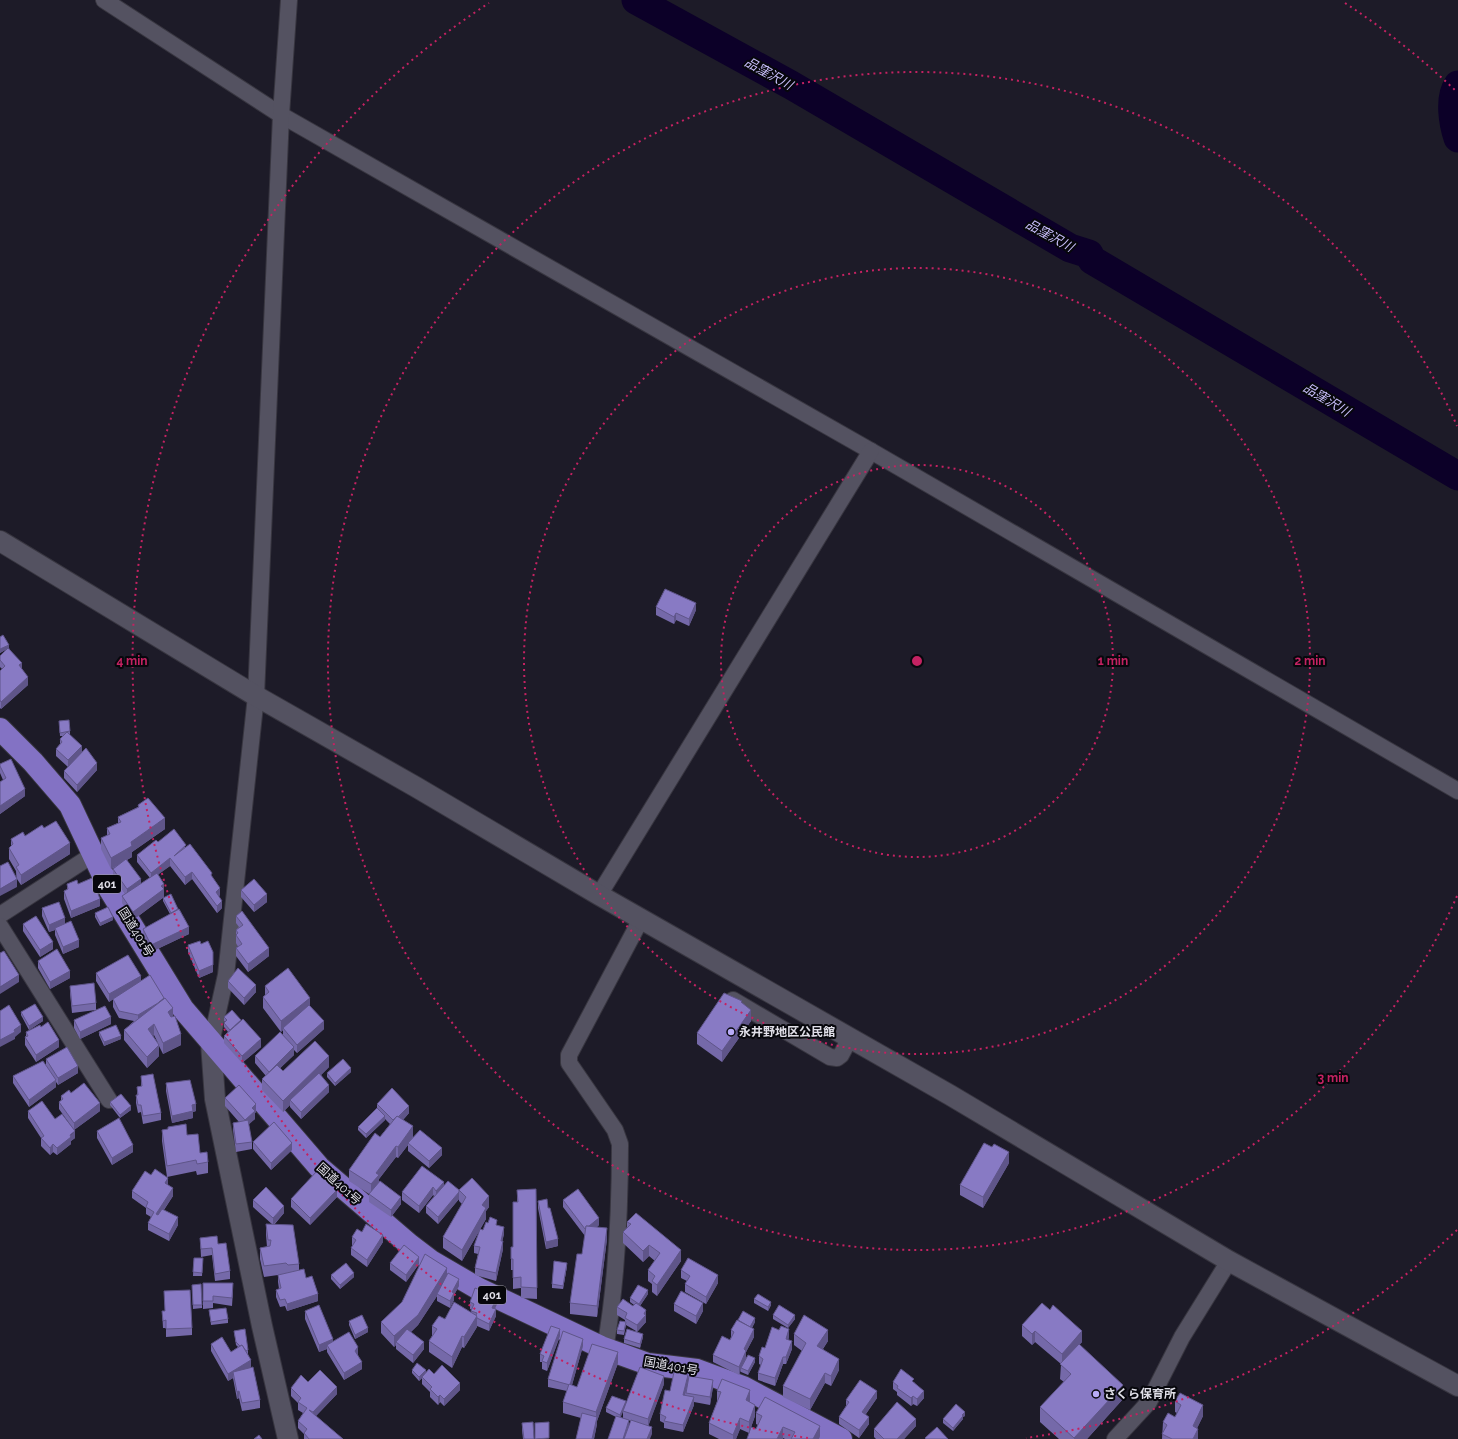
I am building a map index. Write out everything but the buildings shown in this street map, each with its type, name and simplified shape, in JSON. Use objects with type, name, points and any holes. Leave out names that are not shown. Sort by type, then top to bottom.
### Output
[{"type":"highway","name":"国道401号","points":[[0,729],[33,762],[70,805],[110,890],[179,1003],[211,1043],[319,1167],[410,1245],[431,1261],[479,1289],[605,1349],[648,1364],[697,1370],[743,1387],[841,1439]]},
{"type":"street","points":[[104,0],[281,115],[871,451],[1458,791]]},
{"type":"street","points":[[288,1439],[260,1318],[215,1100],[211,1043],[226,975],[256,696],[281,115],[289,0]]},
{"type":"street","points":[[599,895],[871,451]]},
{"type":"street","points":[[0,541],[256,696],[416,787],[599,895],[950,1095],[1229,1261],[1458,1386]]},
{"type":"street","points":[[0,915],[94,854]]},
{"type":"street","points":[[605,1349],[614,1299],[617,1265],[620,1144],[616,1130],[569,1063],[569,1055],[641,919]]},
{"type":"street","points":[[0,926],[109,1100]]},
{"type":"street","points":[[727,996],[830,1057],[837,1058],[841,1055],[850,1038]]},
{"type":"street","points":[[1115,1439],[1149,1402],[1182,1337],[1229,1261]]},
{"type":"waterway","name":"品窪沢川","points":[[636,0],[791,85],[1070,248],[1089,254],[1092,260],[1458,476]]},
{"type":"waterway","points":[[1458,85],[1455,90],[1453,104],[1453,118],[1458,138]]},
{"type":"place","name":"永井野地区公民館","points":[[731,1032]]},
{"type":"place","name":"さくら保育所","points":[[1096,1394]]}]
